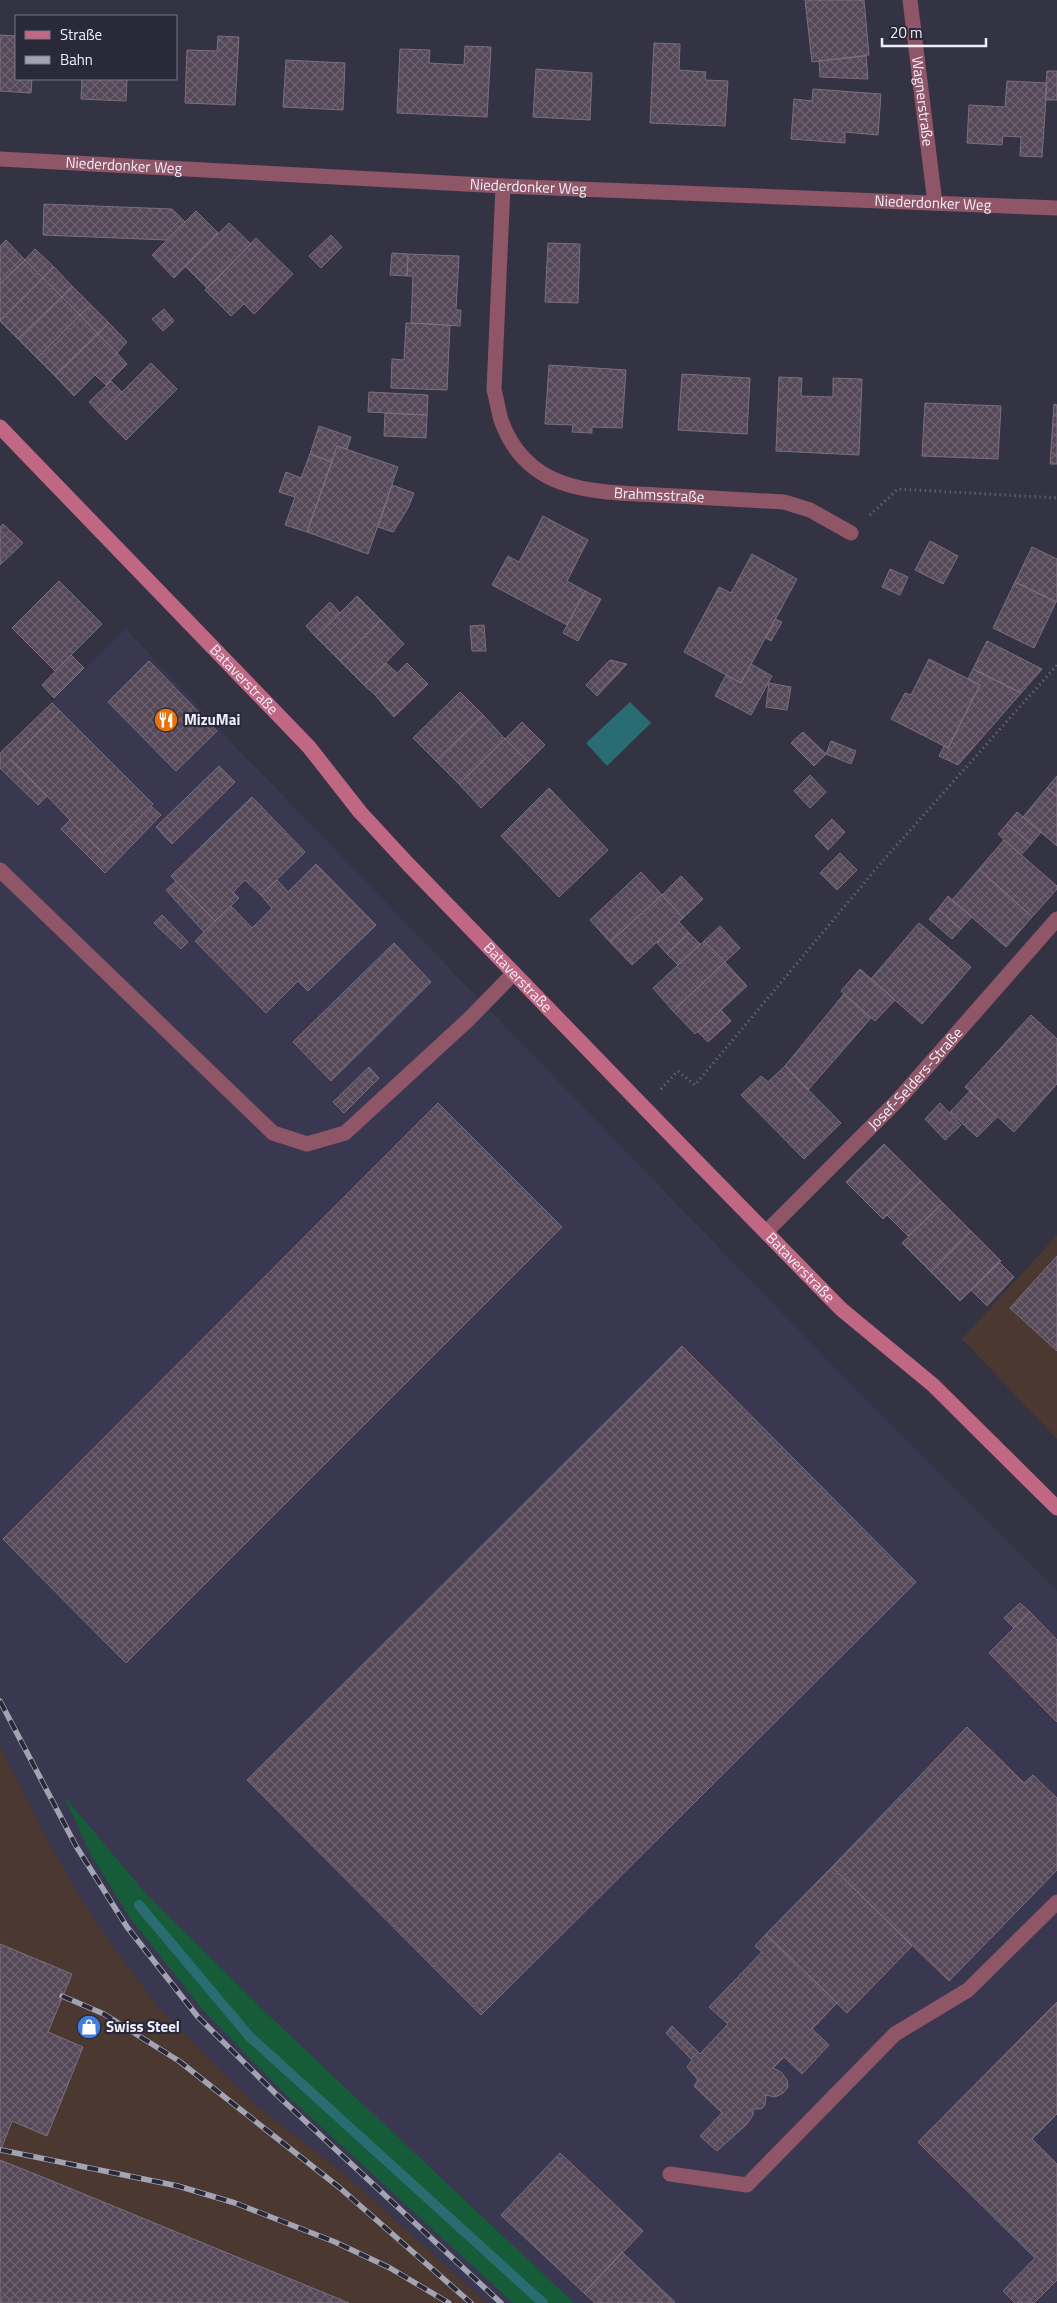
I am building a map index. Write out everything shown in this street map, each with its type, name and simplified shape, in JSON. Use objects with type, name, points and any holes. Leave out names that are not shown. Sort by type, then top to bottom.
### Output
[{"type":"street","name":"Wagnerstraße","points":[[910,0],[935,203]]},
{"type":"street","name":"Niederdonker Weg","points":[[0,159],[503,186],[1057,208]]},
{"type":"street","name":"Brahmsstraße","points":[[503,186],[494,390],[501,420],[514,446],[536,468],[561,484],[594,492],[784,502],[810,510],[851,533]]},
{"type":"street","name":"Bataverstraße","points":[[0,428],[309,747],[372,825],[643,1107],[841,1309],[933,1385],[1057,1508]]},
{"type":"street","points":[[0,870],[273,1132],[307,1144],[345,1133],[468,1020],[514,973]]},
{"type":"street","name":"Josef-Selders-Straße","points":[[766,1232],[899,1099],[1057,919]]},
{"type":"street","points":[[670,2174],[747,2185],[895,2034],[968,1990],[1057,1902]]},
{"type":"path","points":[[851,533],[898,489],[1057,498]]},
{"type":"path","points":[[643,1107],[678,1071],[695,1085],[881,863],[1057,665]]},
{"type":"shaded area","points":[[126,629],[233,744],[833,1366],[1057,1591],[1057,2303],[487,2303],[344,2173],[256,2105],[156,2004],[116,1951],[78,1894],[45,1835],[0,1746],[0,753]]},
{"type":"shaded area","points":[[630,702],[651,723],[607,766],[586,743]]},
{"type":"shaded area","points":[[1057,1235],[1057,1439],[962,1339]]},
{"type":"shaded area","name":"Swiss Steel","points":[[0,1746],[45,1835],[156,2004],[256,2105],[344,2173],[487,2303],[0,2303]]},
{"type":"shaded area","points":[[64,1796],[147,1895],[261,2008],[574,2303],[513,2303],[280,2089],[203,2010],[130,1918],[90,1853]]},
{"type":"building","points":[[805,0],[864,0],[869,55],[812,62]]},
{"type":"building","points":[[0,35],[15,36],[15,80],[32,80],[31,93],[0,91]]},
{"type":"building","points":[[218,36],[239,37],[235,105],[185,103],[187,50],[217,51]]},
{"type":"building","points":[[654,43],[680,44],[679,70],[706,72],[705,80],[728,81],[725,126],[650,123]]},
{"type":"building","points":[[465,46],[491,47],[487,117],[397,113],[400,49],[430,50],[429,63],[464,65]]},
{"type":"building","points":[[866,56],[868,79],[820,77],[819,61]]},
{"type":"building","points":[[286,60],[345,63],[343,110],[283,107]]},
{"type":"building","points":[[536,69],[592,73],[590,120],[533,117]]},
{"type":"building","points":[[1047,71],[1057,71],[1057,100],[1045,100]]},
{"type":"building","points":[[82,80],[127,80],[126,101],[81,99]]},
{"type":"building","points":[[1007,81],[1047,83],[1042,157],[1020,156],[1021,137],[1003,136],[1002,145],[967,143],[969,105],[1005,107]]},
{"type":"building","points":[[813,89],[881,94],[878,135],[845,132],[845,143],[791,139],[794,99],[812,101]]},
{"type":"building","points":[[44,204],[172,209],[185,222],[167,240],[43,235]]},
{"type":"building","points":[[196,211],[218,233],[174,278],[152,255]]},
{"type":"building","points":[[229,223],[251,244],[207,288],[185,266]]},
{"type":"building","points":[[331,235],[342,247],[321,268],[309,256]]},
{"type":"building","points":[[256,238],[293,274],[254,314],[218,278]]},
{"type":"building","points":[[6,240],[25,260],[0,284],[0,246]]},
{"type":"building","points":[[548,243],[580,244],[578,303],[545,302]]},
{"type":"building","points":[[35,249],[54,267],[43,278],[25,260]]},
{"type":"building","points":[[392,253],[408,254],[407,276],[390,275]]},
{"type":"building","points":[[408,254],[459,256],[456,310],[461,310],[460,326],[411,323],[413,276],[407,276]]},
{"type":"building","points":[[25,260],[43,278],[0,321],[0,284]]},
{"type":"building","points":[[54,267],[72,286],[62,297],[43,278]]},
{"type":"building","points":[[43,278],[62,297],[18,339],[0,321]]},
{"type":"building","points":[[218,278],[244,304],[231,316],[205,290]]},
{"type":"building","points":[[72,286],[91,305],[80,315],[62,297]]},
{"type":"building","points":[[62,297],[80,315],[37,358],[18,339]]},
{"type":"building","points":[[91,305],[109,323],[98,334],[80,315]]},
{"type":"building","points":[[164,309],[174,321],[163,331],[152,319]]},
{"type":"building","points":[[80,315],[98,334],[55,376],[37,358]]},
{"type":"building","points":[[109,323],[127,342],[117,353],[98,334]]},
{"type":"building","points":[[406,323],[450,325],[447,390],[391,388],[392,359],[404,360]]},
{"type":"building","points":[[98,334],[117,353],[74,396],[55,376]]},
{"type":"building","points":[[117,353],[127,364],[106,385],[95,375]]},
{"type":"building","points":[[151,363],[177,389],[126,440],[100,414]]},
{"type":"building","points":[[549,365],[626,370],[622,428],[592,427],[592,433],[572,432],[573,425],[545,424]]},
{"type":"building","points":[[682,374],[750,378],[747,434],[678,430]]},
{"type":"building","points":[[779,377],[802,378],[801,396],[833,397],[833,378],[862,379],[859,455],[776,451]]},
{"type":"building","points":[[111,381],[122,392],[100,414],[89,402]]},
{"type":"building","points":[[369,392],[428,395],[427,415],[368,412]]},
{"type":"building","points":[[925,403],[1001,406],[998,459],[922,456]]},
{"type":"building","points":[[1054,404],[1057,405],[1057,464],[1050,464]]},
{"type":"building","points":[[385,413],[427,415],[426,438],[384,436]]},
{"type":"building","points":[[319,426],[351,437],[347,449],[337,446],[332,462],[310,454]]},
{"type":"building","points":[[337,446],[398,467],[368,554],[307,532]]},
{"type":"building","points":[[310,454],[332,462],[307,532],[285,525],[295,497],[279,492],[286,472],[301,478]]},
{"type":"building","points":[[392,485],[414,493],[408,508],[393,532],[378,527]]},
{"type":"building","points":[[543,516],[588,540],[567,581],[585,591],[567,625],[492,585],[508,556],[519,562]]},
{"type":"building","points":[[3,524],[23,543],[0,565],[0,527]]},
{"type":"building","points":[[930,541],[958,556],[943,584],[915,570]]},
{"type":"building","points":[[1032,547],[1057,559],[1057,602],[1015,582]]},
{"type":"building","points":[[752,554],[797,579],[741,683],[684,652],[719,587],[731,593]]},
{"type":"building","points":[[890,569],[908,577],[900,595],[882,587]]},
{"type":"building","points":[[59,581],[102,624],[55,671],[12,628]]},
{"type":"building","points":[[1015,582],[1056,602],[1034,648],[993,628]]},
{"type":"building","points":[[585,591],[601,599],[578,641],[563,633]]},
{"type":"building","points":[[357,596],[381,620],[340,661],[316,637]]},
{"type":"building","points":[[330,602],[340,613],[316,637],[306,626]]},
{"type":"building","points":[[775,619],[782,622],[771,641],[766,638]]},
{"type":"building","points":[[381,620],[404,644],[364,685],[340,661]]},
{"type":"building","points":[[484,625],[486,651],[472,651],[470,626]]},
{"type":"building","points":[[987,641],[1042,669],[1021,693],[973,669]]},
{"type":"building","points":[[71,655],[84,668],[54,698],[42,685]]},
{"type":"building","points":[[929,659],[980,685],[948,748],[891,719],[905,693],[911,695]]},
{"type":"building","points":[[610,660],[627,664],[597,696],[586,685]]},
{"type":"building","name":"MizuMai","points":[[149,661],[217,731],[176,771],[108,702]]},
{"type":"building","points":[[386,663],[397,673],[375,695],[364,685]]},
{"type":"building","points":[[407,663],[428,684],[394,717],[375,695]]},
{"type":"building","points":[[751,664],[772,676],[751,715],[715,696],[726,675],[741,683]]},
{"type":"building","points":[[973,669],[1021,693],[958,765],[939,756],[944,746],[948,748],[980,685],[968,679]]},
{"type":"building","points":[[769,683],[791,687],[787,710],[766,707]]},
{"type":"building","points":[[460,692],[483,715],[436,761],[413,738]]},
{"type":"building","points":[[52,703],[60,711],[11,759],[47,796],[38,805],[0,768],[0,753]]},
{"type":"building","points":[[60,711],[153,804],[103,854],[11,759]]},
{"type":"building","points":[[483,715],[505,739],[459,784],[436,761]]},
{"type":"building","points":[[522,722],[545,745],[528,762],[505,739]]},
{"type":"building","points":[[803,732],[826,754],[814,766],[791,743]]},
{"type":"building","points":[[505,739],[528,762],[481,808],[459,784]]},
{"type":"building","points":[[831,741],[856,751],[851,764],[826,754]]},
{"type":"building","points":[[219,766],[235,782],[172,844],[156,827]]},
{"type":"building","points":[[810,775],[826,792],[810,808],[794,791]]},
{"type":"building","points":[[1057,776],[1057,796],[1047,788]]},
{"type":"building","points":[[549,788],[608,850],[559,897],[501,836]]},
{"type":"building","points":[[1047,788],[1057,796],[1057,846],[1023,817]]},
{"type":"building","points":[[252,797],[305,852],[261,895],[245,880],[233,892],[239,898],[215,921],[171,876]]},
{"type":"building","points":[[151,806],[161,815],[105,873],[61,829],[70,820],[103,854]]},
{"type":"building","points":[[1017,812],[1041,832],[1031,844],[1007,824]]},
{"type":"building","points":[[832,819],[845,832],[828,850],[815,836]]},
{"type":"building","points":[[1007,824],[1031,844],[1021,855],[998,834]]},
{"type":"building","points":[[1004,840],[1057,886],[1057,889],[1032,917],[979,869]]},
{"type":"building","points":[[840,853],[857,870],[837,890],[820,873]]},
{"type":"building","points":[[316,864],[376,925],[308,991],[298,981],[266,1013],[195,941],[231,906],[252,928],[272,908],[261,895],[277,880],[288,892]]},
{"type":"building","points":[[979,869],[1032,917],[1006,947],[952,900]]},
{"type":"building","points":[[641,872],[662,895],[610,942],[590,920]]},
{"type":"building","points":[[681,876],[703,899],[683,918],[662,895]]},
{"type":"building","points":[[176,881],[215,921],[204,932],[166,890]]},
{"type":"building","points":[[662,895],[683,918],[632,965],[610,942]]},
{"type":"building","points":[[948,896],[972,917],[961,929],[938,909]]},
{"type":"building","points":[[938,909],[961,929],[952,939],[929,919]]},
{"type":"building","points":[[162,915],[188,942],[181,949],[154,923]]},
{"type":"building","points":[[679,922],[689,933],[667,954],[657,943]]},
{"type":"building","points":[[919,923],[971,967],[922,1024],[871,979]]},
{"type":"building","points":[[720,926],[740,948],[725,962],[704,941]]},
{"type":"building","points":[[689,933],[700,944],[678,965],[667,954]]},
{"type":"building","points":[[704,941],[725,962],[673,1011],[653,988]]},
{"type":"building","points":[[394,943],[431,982],[331,1081],[293,1042]]},
{"type":"building","points":[[725,962],[747,986],[695,1034],[673,1011]]},
{"type":"building","points":[[860,969],[895,1000],[875,1021],[841,991]]},
{"type":"building","points":[[844,994],[871,1018],[808,1090],[785,1066]]},
{"type":"building","points":[[721,1010],[731,1021],[708,1042],[698,1032]]},
{"type":"building","points":[[1031,1015],[1057,1039],[1057,1084],[1014,1132],[965,1087]]},
{"type":"building","points":[[785,1066],[841,1123],[804,1159],[741,1095],[761,1076],[768,1082]]},
{"type":"building","points":[[369,1067],[379,1078],[344,1113],[333,1102]]},
{"type":"building","points":[[970,1091],[997,1117],[977,1137],[950,1112]]},
{"type":"building","points":[[438,1103],[562,1227],[126,1663],[3,1539]]},
{"type":"building","points":[[940,1103],[961,1125],[945,1140],[925,1119]]},
{"type":"building","points":[[884,1144],[921,1181],[883,1219],[846,1182]]},
{"type":"building","points":[[921,1181],[943,1203],[908,1236],[887,1215]]},
{"type":"building","points":[[943,1203],[971,1231],[931,1272],[902,1243]]},
{"type":"building","points":[[971,1231],[1001,1261],[960,1301],[931,1272]]},
{"type":"building","points":[[1057,1256],[1057,1351],[1010,1308]]},
{"type":"building","points":[[999,1262],[1014,1277],[987,1306],[971,1290]]},
{"type":"building","points":[[682,1346],[916,1582],[481,2015],[247,1780]]},
{"type":"building","points":[[1020,1603],[1030,1612],[1014,1628],[1004,1618]]},
{"type":"building","points":[[1030,1612],[1057,1640],[1057,1722],[989,1653]]},
{"type":"building","points":[[967,1727],[1024,1783],[1033,1775],[1057,1798],[1057,1870],[949,1981],[832,1867]]},
{"type":"building","points":[[832,1867],[912,1946],[847,2013],[766,1934]]},
{"type":"building","points":[[766,1934],[837,2003],[812,2029],[829,2045],[802,2074],[784,2057],[773,2068],[781,2072],[787,2080],[788,2087],[783,2093],[775,2097],[766,2095],[765,2105],[761,2109],[753,2109],[753,2115],[747,2124],[717,2151],[700,2136],[722,2113],[694,2086],[698,2080],[687,2067],[692,2060],[666,2033],[672,2026],[700,2054],[728,2024],[709,2007],[762,1952],[755,1946]]},
{"type":"building","points":[[0,1944],[72,1974],[48,2032],[83,2047],[47,2136],[12,2121],[0,2152]]},
{"type":"building","points":[[1057,2002],[1057,2114],[1032,2139],[1057,2164],[1057,2280],[1034,2303],[1015,2303],[1003,2291],[1035,2258],[918,2142]]},
{"type":"building","points":[[560,2153],[643,2231],[584,2293],[501,2215]]},
{"type":"building","points":[[0,2160],[45,2178],[349,2303],[0,2303]]},
{"type":"building","points":[[622,2252],[675,2302],[595,2303],[584,2293]]},
{"type":"waterway","points":[[139,1905],[249,2036],[543,2303]]},
{"type":"railway","points":[[0,1701],[76,1846],[127,1927],[198,2017],[276,2094],[501,2303]]},
{"type":"railway","points":[[62,1996],[104,2014],[179,2061],[340,2188],[471,2303]]},
{"type":"railway","points":[[1,2150],[178,2186],[235,2203],[335,2242],[390,2268],[449,2303]]},
{"type":"place","name":"MizuMai","points":[[166,720]]},
{"type":"place","name":"Swiss Steel","points":[[89,2027]]}]
